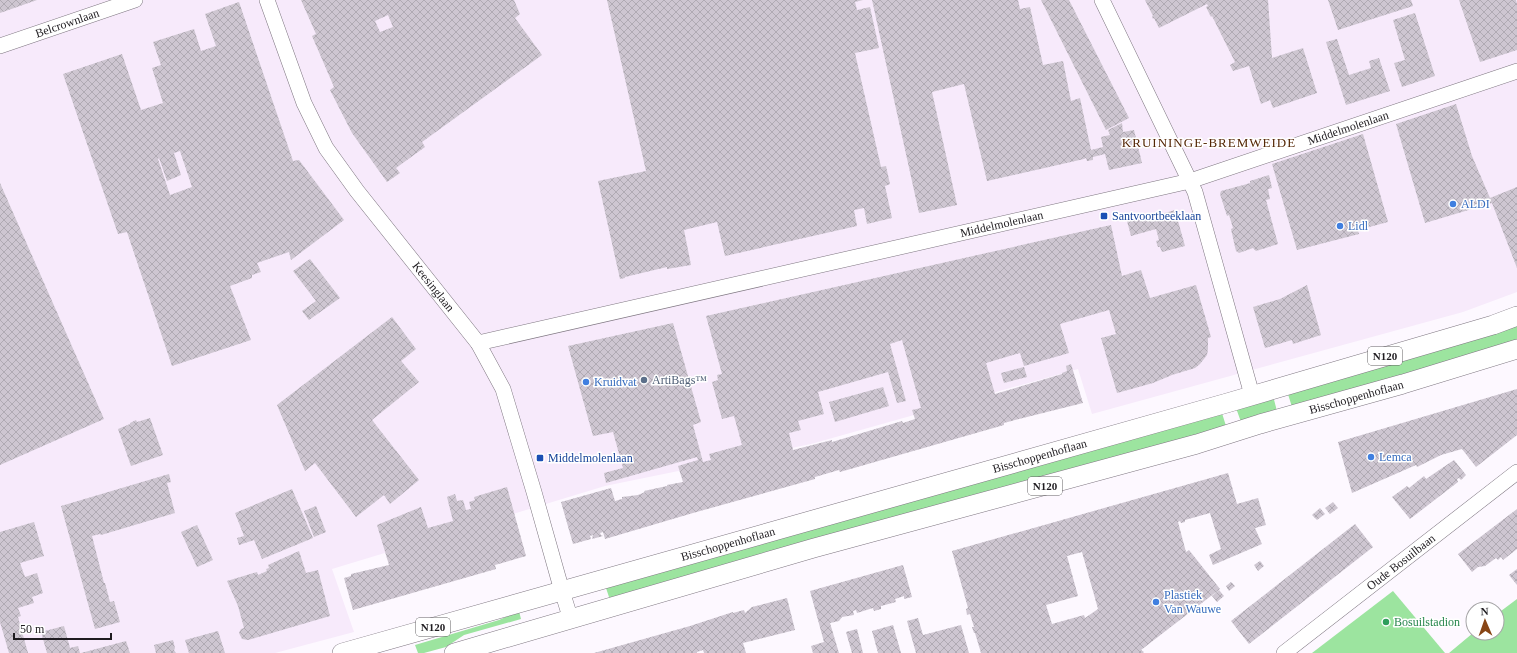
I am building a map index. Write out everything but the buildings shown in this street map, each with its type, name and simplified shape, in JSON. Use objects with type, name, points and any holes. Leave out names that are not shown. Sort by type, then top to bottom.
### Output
[{"type":"main road","name":"Bisschoppenhoflaan","points":[[342,653],[374,649],[493,609],[562,591],[1252,395],[1493,325],[1517,316]]},
{"type":"main road","name":"Bisschoppenhoflaan","points":[[454,653],[814,548],[1197,444],[1260,424],[1403,384],[1517,348]]},
{"type":"street","name":"Belcrownlaan","points":[[0,46],[136,0]]},
{"type":"street","name":"Keesinglaan","points":[[267,0],[304,103],[326,148],[357,191],[478,343],[503,389],[562,591]]},
{"type":"street","points":[[1102,0],[1190,180],[1252,395]]},
{"type":"street","name":"Middelmolenlaan","points":[[478,343],[1190,180],[1517,71]]},
{"type":"street","name":"Oude Bosuilbaan","points":[[1284,653],[1517,472]]},
{"type":"street","points":[[562,591],[571,620]]},
{"type":"shaded area","points":[[0,0],[1517,0],[1517,292],[1463,312],[1092,414],[1078,369],[811,444],[605,486],[332,569],[354,632],[275,653],[0,653]]},
{"type":"green space","points":[[1517,324],[1517,343],[1292,407],[1287,391]]},
{"type":"green space","points":[[1273,396],[1277,411],[1241,422],[1236,408]]},
{"type":"green space","points":[[1221,410],[1226,426],[610,600],[605,585]]},
{"type":"green space","name":"Bosuilstadion","points":[[1393,591],[1445,653],[1312,653]]},
{"type":"green space","points":[[1517,599],[1517,653],[1449,653],[1465,640],[1465,641],[1505,641],[1505,608]]},
{"type":"green space","points":[[519,611],[521,619],[464,635],[446,647],[424,653],[418,653],[415,645],[499,620]]},
{"type":"place","name":"ALDI","points":[[1453,204]]},
{"type":"place","name":"Santvoortbeeklaan","points":[[1104,216]]},
{"type":"place","name":"Lidl","points":[[1340,226]]},
{"type":"place","name":"ArtiBags™","points":[[644,380]]},
{"type":"place","name":"Kruidvat","points":[[586,382]]},
{"type":"place","name":"Lemca","points":[[1371,457]]},
{"type":"place","name":"Middelmolenlaan","points":[[540,458]]},
{"type":"place","name":"Plastiek Van Wauwe","points":[[1156,602]]},
{"type":"place","name":"Bosuilstadion","points":[[1386,622]]},
{"type":"district","name":"KRUININGE-BREMWEIDE","points":[[1209,142]]}]
